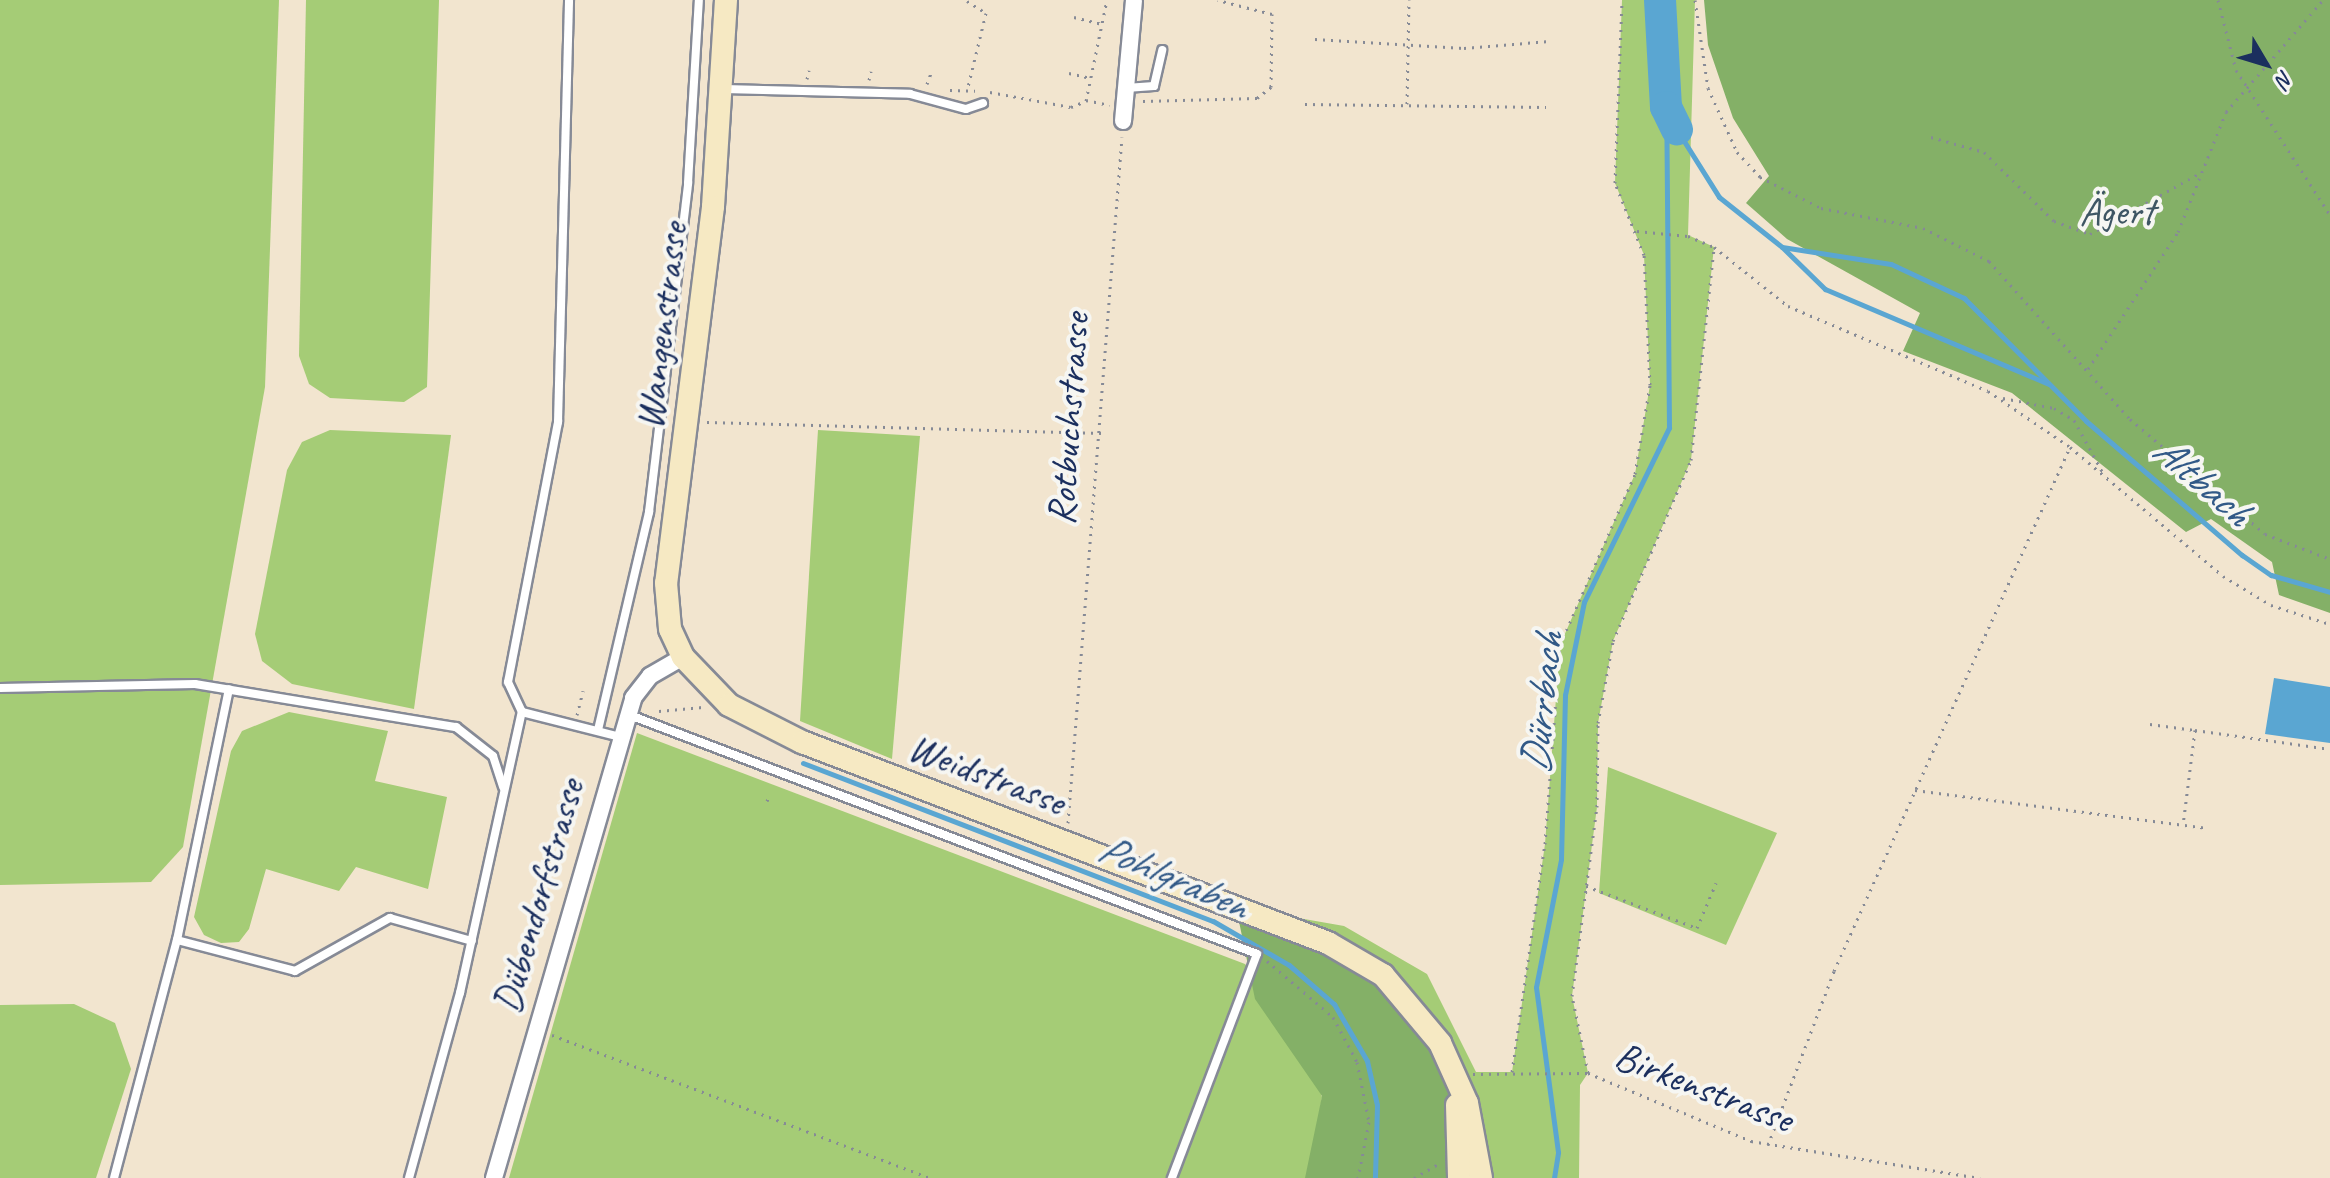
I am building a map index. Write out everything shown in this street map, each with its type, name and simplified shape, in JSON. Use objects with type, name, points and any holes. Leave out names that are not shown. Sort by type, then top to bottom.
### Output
[{"type":"main road","name":"Wangenstrasse","points":[[683,657],[670,629],[666,583],[723,89],[726,0]]},
{"type":"main road","name":"Weidstrasse","points":[[683,657],[729,705],[802,742],[1328,943],[1383,975],[1413,1002],[1455,1080],[1476,1133],[1481,1178]]},
{"type":"main road","name":"Weidstrasse","points":[[1455,1080],[1459,1178]]},
{"type":"street","points":[[1124,105],[1134,0]]},
{"type":"street","name":"Dübendorfstrasse","points":[[494,1178],[627,714],[640,686],[683,657]]},
{"type":"lane","points":[[409,1178],[472,941],[522,712],[508,682],[558,422],[569,0]]},
{"type":"lane","points":[[598,730],[649,512],[686,198],[699,0]]},
{"type":"lane","points":[[1124,105],[1154,86],[1162,50]]},
{"type":"lane","points":[[723,89],[910,94],[966,109],[983,103]]},
{"type":"lane","points":[[0,688],[170,683],[229,689],[456,727],[493,756],[502,808]]},
{"type":"lane","points":[[114,1178],[177,940],[229,689]]},
{"type":"lane","points":[[522,712],[620,737]]},
{"type":"lane","points":[[627,714],[1257,954],[1172,1178]]},
{"type":"lane","points":[[177,940],[295,971],[390,918],[472,941]]},
{"type":"path","points":[[1086,100],[1107,0]]},
{"type":"path","points":[[910,94],[926,88],[967,91],[1071,107],[1086,100],[1124,105],[1220,94],[1257,98],[1271,87],[1272,14],[1263,6],[1218,0]]},
{"type":"path","points":[[1263,0],[1263,6]]},
{"type":"path","points":[[1407,105],[1409,0]]},
{"type":"path","points":[[1512,1072],[1545,844],[1560,645],[1644,443],[1650,385],[1637,231],[1615,183],[1622,0]]},
{"type":"path","points":[[1695,0],[1708,88],[1737,152],[1760,177],[1821,208],[1923,228],[1964,245],[2011,281],[2130,419],[2265,534],[2330,559]]},
{"type":"path","points":[[2218,0],[2248,90],[2330,215]]},
{"type":"path","points":[[2088,369],[2178,232],[2226,112],[2323,0]]},
{"type":"path","points":[[967,1],[986,13],[967,91]]},
{"type":"path","points":[[1074,17],[1102,24]]},
{"type":"path","points":[[1315,39],[1408,46],[1548,39]]},
{"type":"path","points":[[926,88],[931,73]]},
{"type":"path","points":[[1069,73],[1090,78]]},
{"type":"path","points":[[1305,104],[1544,105]]},
{"type":"path","name":"Rotbuchstrasse","points":[[1066,842],[1103,433],[1124,105]]},
{"type":"path","points":[[1931,137],[1984,152],[2054,221],[2090,234],[2202,172]]},
{"type":"path","points":[[1637,231],[1688,236],[1714,247],[1788,306],[2000,398],[2070,447],[2223,576],[2271,605],[2330,624]]},
{"type":"path","points":[[1588,1073],[1572,996],[1586,886],[1598,723],[1613,641],[1691,460],[1714,247]]},
{"type":"path","points":[[2000,398],[2054,408],[2074,420],[2103,474]]},
{"type":"path","points":[[686,421],[1103,433]]},
{"type":"path","points":[[1768,1145],[1834,971],[2070,447]]},
{"type":"path","points":[[575,725],[583,691]]},
{"type":"path","points":[[627,714],[729,705]]},
{"type":"path","points":[[2150,724],[2330,749]]},
{"type":"path","points":[[2183,825],[2195,730]]},
{"type":"path","points":[[1915,790],[2208,828]]},
{"type":"path","points":[[1586,886],[1697,928],[1716,883]]},
{"type":"path","points":[[1257,954],[1333,1017],[1357,1062],[1369,1122],[1358,1178]]},
{"type":"path","points":[[535,1029],[930,1178]]},
{"type":"path","name":"Birkenstrasse","points":[[1455,1080],[1512,1072],[1588,1073],[1768,1145],[1980,1178]]},
{"type":"path","points":[[1414,1178],[1460,1155]]},
{"type":"green space","points":[[0,0],[279,0],[265,387],[183,847],[151,882],[0,885]]},
{"type":"green space","points":[[306,0],[439,0],[427,387],[404,402],[330,398],[309,384],[299,356]]},
{"type":"green space","points":[[1622,0],[1695,0],[1688,235],[1714,247],[1691,460],[1613,641],[1598,723],[1597,807],[1572,996],[1588,1073],[1580,1085],[1579,1178],[1459,1178],[1236,907],[1344,926],[1427,974],[1476,1072],[1512,1072],[1545,844],[1560,645],[1635,474],[1650,385],[1644,255],[1615,183]]},
{"type":"green space","name":"Ägert","points":[[1704,0],[2330,0],[2330,613],[2279,595],[2272,562],[2211,519],[2186,532],[2012,393],[1903,351],[1920,313],[1787,239],[1746,203],[1769,176],[1733,118],[1708,45]]},
{"type":"green space","points":[[330,430],[451,435],[414,709],[292,684],[262,661],[255,634],[287,470],[302,442]]},
{"type":"green space","points":[[818,430],[920,436],[892,759],[800,721]]},
{"type":"green space","points":[[289,712],[388,731],[375,781],[447,797],[428,889],[356,867],[339,891],[266,869],[249,929],[239,942],[221,943],[204,935],[194,917],[231,751],[242,731]]},
{"type":"green space","points":[[637,733],[1245,964],[1309,1053],[1322,1097],[1309,1178],[509,1178]]},
{"type":"green space","points":[[1608,767],[1777,833],[1726,945],[1599,893]]},
{"type":"green space","points":[[1236,907],[1383,975],[1455,1080],[1459,1178],[1305,1178],[1322,1096],[1255,999]]},
{"type":"green space","points":[[74,1004],[115,1023],[131,1069],[96,1178],[0,1178],[0,1005]]},
{"type":"water","points":[[2274,678],[2330,687],[2330,743],[2265,734]]},
{"type":"waterway","points":[[1660,0],[1666,107],[1677,130]]},
{"type":"waterway","name":"Dürrbach","points":[[1554,1178],[1558,1152],[1536,987],[1561,859],[1565,695],[1584,602],[1669,428],[1666,107]]},
{"type":"waterway","name":"Altbach","points":[[1677,130],[1719,197],[1782,247],[1891,264],[1964,298],[2086,421],[2242,555],[2271,575],[2330,592]]},
{"type":"waterway","name":"Altbach","points":[[1783,248],[1825,289],[2049,384]]},
{"type":"waterway","name":"Pohlgraben","points":[[803,763],[1213,921],[1289,965],[1334,1004],[1367,1061],[1377,1105],[1375,1178]]}]
